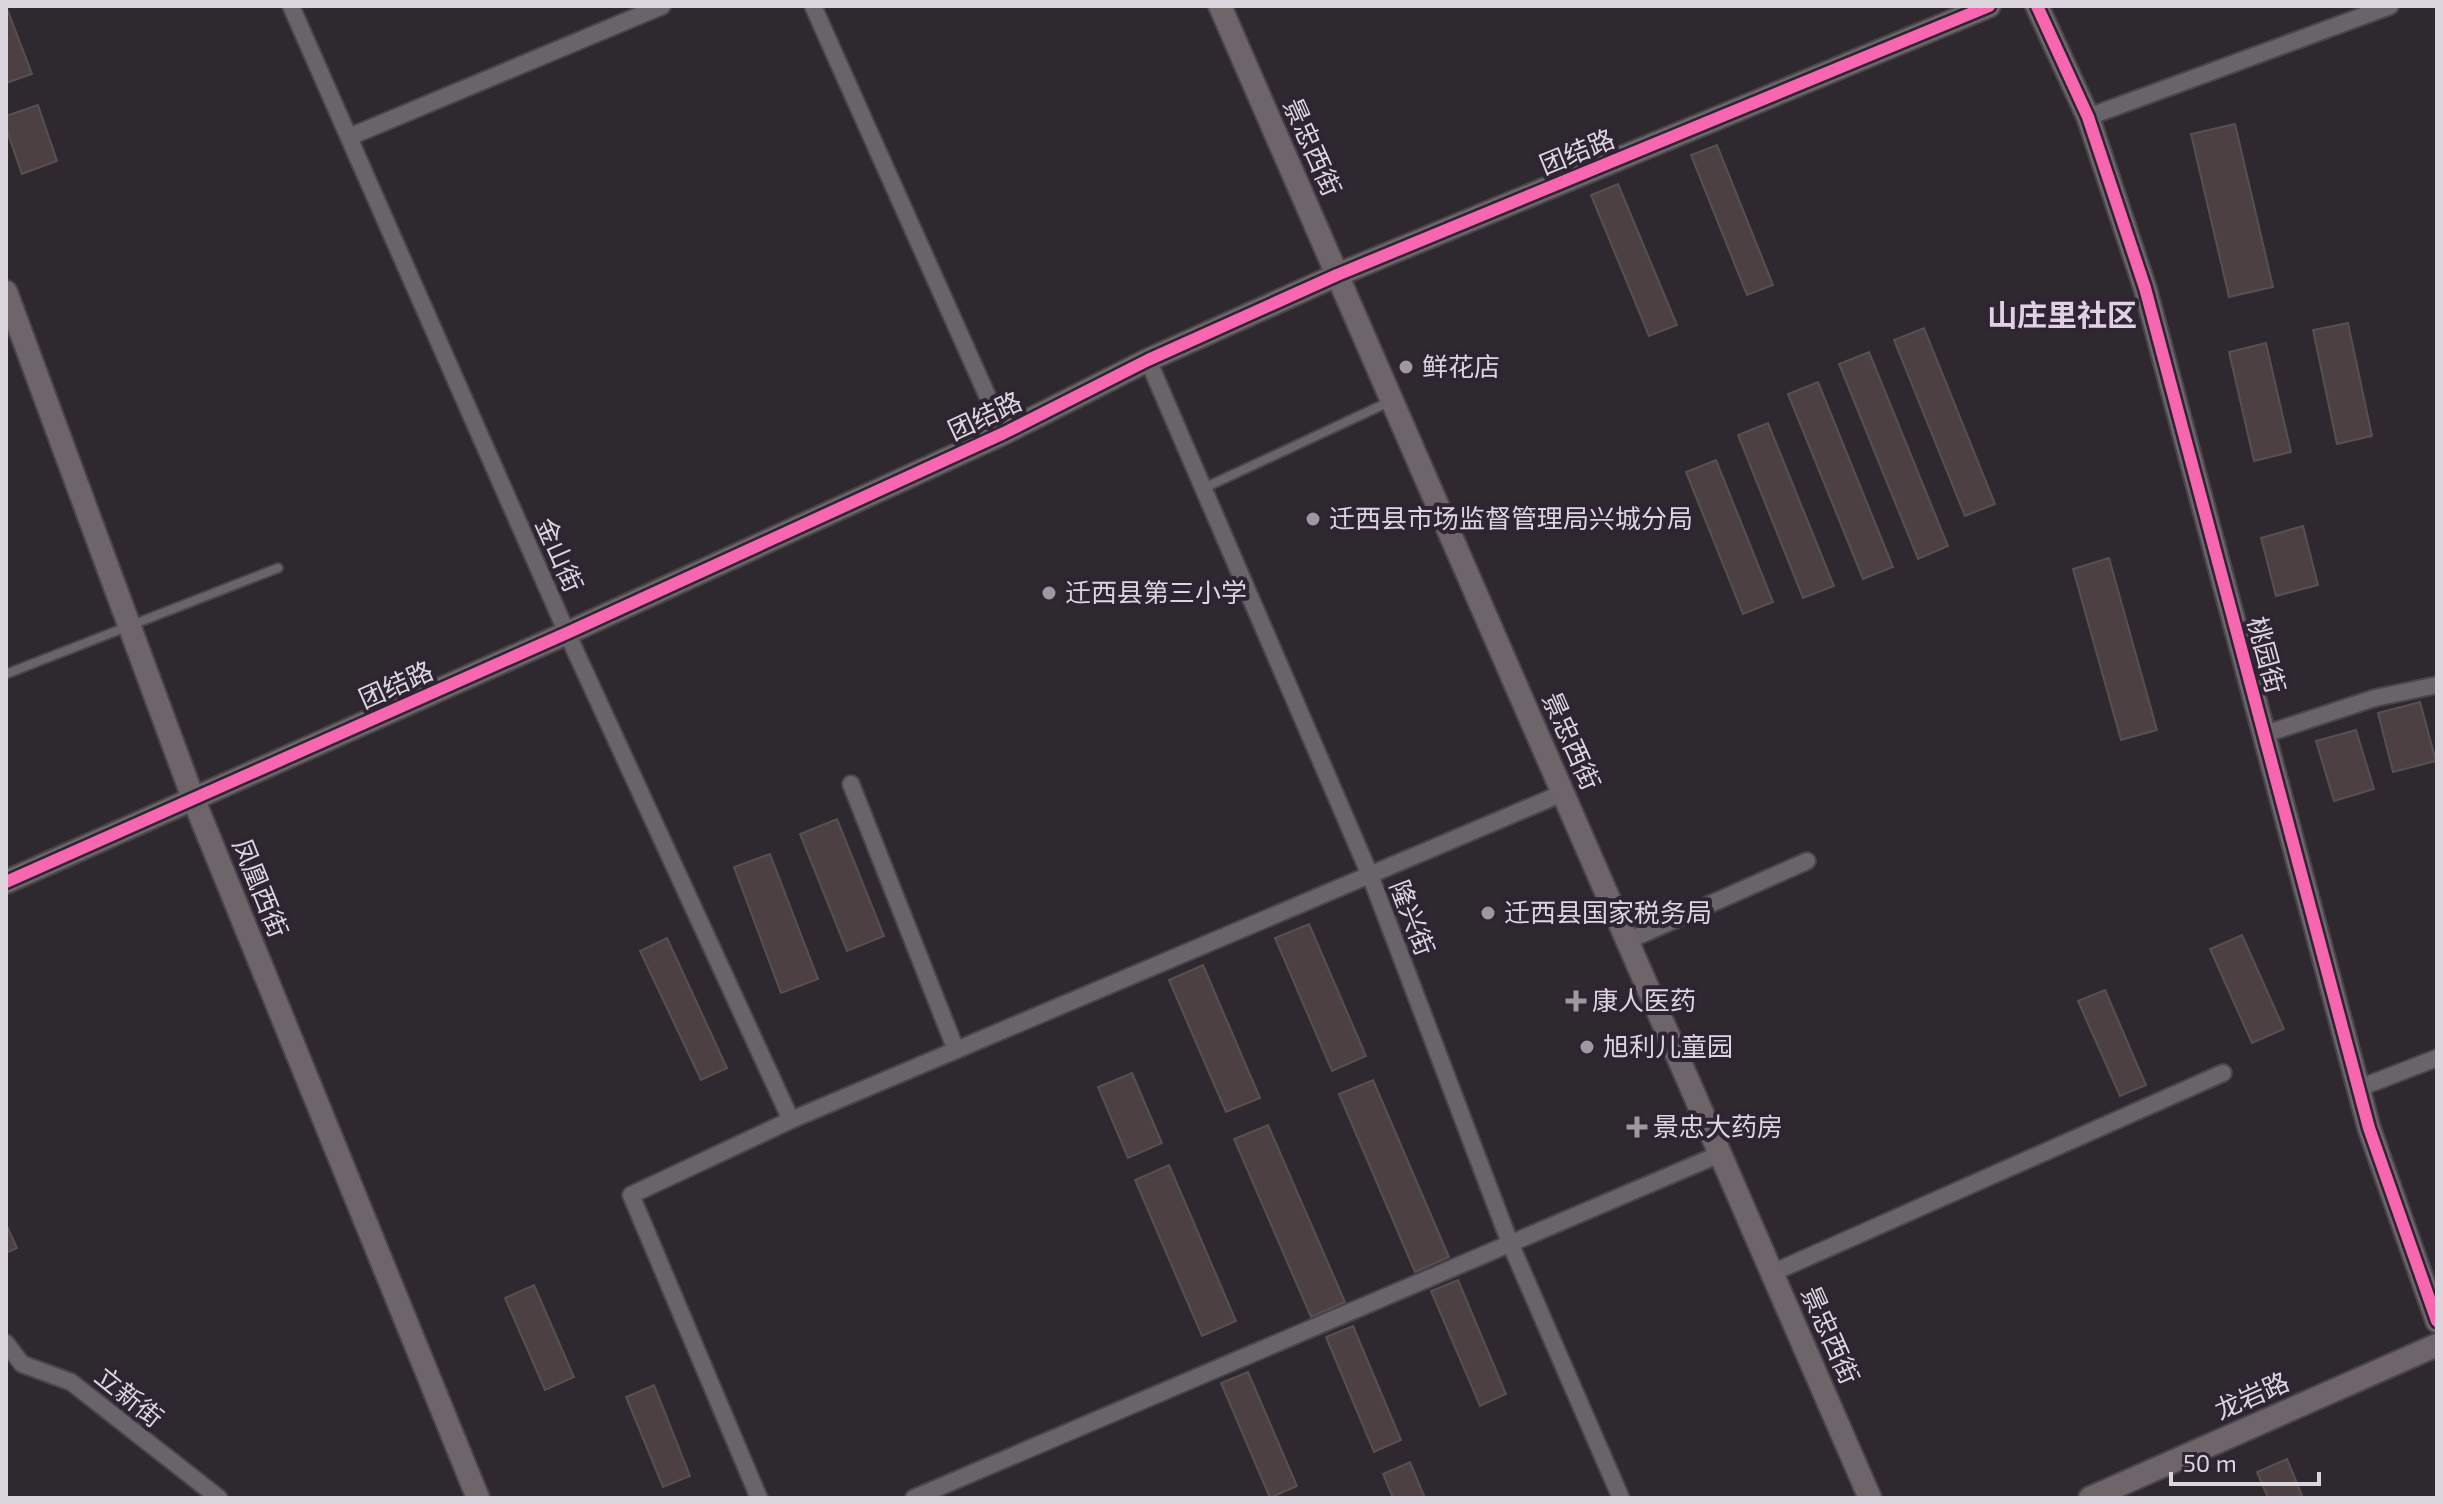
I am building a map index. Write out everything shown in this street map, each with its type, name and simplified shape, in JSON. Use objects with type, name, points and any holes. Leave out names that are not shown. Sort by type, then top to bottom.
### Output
[{"type":"street","name":"金山街","points":[[291,6],[567,633],[791,1120]]},
{"type":"street","points":[[349,137],[662,6]]},
{"type":"street","points":[[813,6],[1004,433]]},
{"type":"street","name":"景忠西街","points":[[1220,6],[1870,1498]]},
{"type":"street","name":"团结路","points":[[6,882],[567,633],[1004,433],[1148,360],[1337,275],[1989,6]]},
{"type":"street","name":"桃园街","points":[[2037,6],[2088,117],[2145,288],[2369,1128],[2437,1321]]},
{"type":"street","points":[[2088,117],[2390,6]]},
{"type":"street","name":"凤凰西街","points":[[6,292],[193,798],[478,1498]]},
{"type":"street","name":"隆兴街","points":[[1148,360],[1370,875],[1510,1243],[1621,1498]]},
{"type":"street","points":[[2265,734],[2375,698],[2437,685]]},
{"type":"street","points":[[851,784],[956,1050]]},
{"type":"street","points":[[759,1498],[631,1195],[791,1120],[1563,793]]},
{"type":"street","points":[[1627,941],[1807,861]]},
{"type":"street","points":[[2359,1088],[2437,1058]]},
{"type":"street","points":[[1772,1273],[2223,1073]]},
{"type":"street","points":[[914,1498],[1720,1154]]},
{"type":"street","name":"立新街","points":[[6,1343],[22,1364],[71,1382],[219,1498]]},
{"type":"street","name":"龙岩路","points":[[2090,1498],[2437,1345]]},
{"type":"lane","points":[[1204,488],[1392,401]]},
{"type":"lane","points":[[6,674],[278,568]]},
{"type":"building","points":[[6,6],[32,74],[6,83]]},
{"type":"building","points":[[38,105],[57,161],[22,174],[6,128],[6,116]]},
{"type":"building","points":[[2235,124],[2273,287],[2229,297],[2191,134]]},
{"type":"building","points":[[1717,145],[1773,285],[1747,295],[1691,155]]},
{"type":"building","points":[[1618,184],[1677,325],[1649,336],[1591,195]]},
{"type":"building","points":[[2348,323],[2372,436],[2337,444],[2313,330]]},
{"type":"building","points":[[1924,328],[1995,504],[1965,516],[1894,340]]},
{"type":"building","points":[[2266,343],[2291,452],[2254,461],[2229,352]]},
{"type":"building","points":[[1869,352],[1948,546],[1918,559],[1839,364]]},
{"type":"building","points":[[1818,382],[1893,567],[1863,579],[1788,394]]},
{"type":"building","points":[[1768,423],[1834,586],[1803,598],[1738,435]]},
{"type":"building","points":[[1716,460],[1773,602],[1743,614],[1686,472]]},
{"type":"building","points":[[2303,526],[2318,585],[2276,596],[2261,538]]},
{"type":"building","points":[[2109,558],[2157,730],[2121,740],[2073,569]]},
{"type":"building","points":[[2420,702],[2436,761],[2393,772],[2378,713]]},
{"type":"building","points":[[2356,730],[2374,789],[2334,801],[2316,741]]},
{"type":"building","points":[[837,819],[884,936],[847,951],[800,834]]},
{"type":"building","points":[[770,854],[818,979],[781,993],[734,867]]},
{"type":"building","points":[[1309,924],[1366,1056],[1332,1071],[1275,938]]},
{"type":"building","points":[[2242,935],[2284,1029],[2252,1043],[2210,949]]},
{"type":"building","points":[[667,938],[727,1068],[701,1080],[640,951]]},
{"type":"building","points":[[1203,965],[1260,1098],[1226,1112],[1169,980]]},
{"type":"building","points":[[2105,990],[2146,1085],[2120,1096],[2078,1001]]},
{"type":"building","points":[[1132,1073],[1162,1143],[1128,1158],[1098,1087]]},
{"type":"building","points":[[1373,1080],[1449,1257],[1415,1272],[1339,1094]]},
{"type":"building","points":[[1268,1125],[1345,1302],[1311,1317],[1234,1139]]},
{"type":"building","points":[[1169,1165],[1236,1321],[1202,1336],[1135,1180]]},
{"type":"building","points":[[6,1224],[17,1248],[6,1253]]},
{"type":"building","points":[[1458,1280],[1506,1394],[1480,1406],[1431,1291]]},
{"type":"building","points":[[534,1285],[574,1377],[545,1390],[505,1298]]},
{"type":"building","points":[[1353,1326],[1401,1440],[1374,1452],[1326,1337]]},
{"type":"building","points":[[1248,1372],[1297,1486],[1270,1498],[1221,1383]]},
{"type":"building","points":[[654,1385],[690,1476],[663,1487],[626,1397]]},
{"type":"building","points":[[2287,1459],[2303,1498],[2268,1498],[2257,1472]]},
{"type":"building","points":[[1410,1462],[1425,1498],[1393,1498],[1383,1474]]},
{"type":"cycle path","points":[[6,882],[567,633],[1004,433],[1148,360],[1337,275],[1989,6]]},
{"type":"cycle path","points":[[2037,6],[2088,117],[2145,288],[2369,1128],[2437,1321]]},
{"type":"place","name":"鲜花店","points":[[1406,367]]},
{"type":"place","name":"迁西县市场监督管理局兴城分局","points":[[1313,519]]},
{"type":"place","name":"迁西县第三小学","points":[[1049,593]]},
{"type":"place","name":"迁西县国家税务局","points":[[1488,913]]},
{"type":"place","name":"康人医药","points":[[1576,1001]]},
{"type":"place","name":"旭利儿童园","points":[[1587,1047]]},
{"type":"place","name":"景忠大药房","points":[[1637,1127]]},
{"type":"district","name":"山庄里社区","points":[[2062,316]]}]
